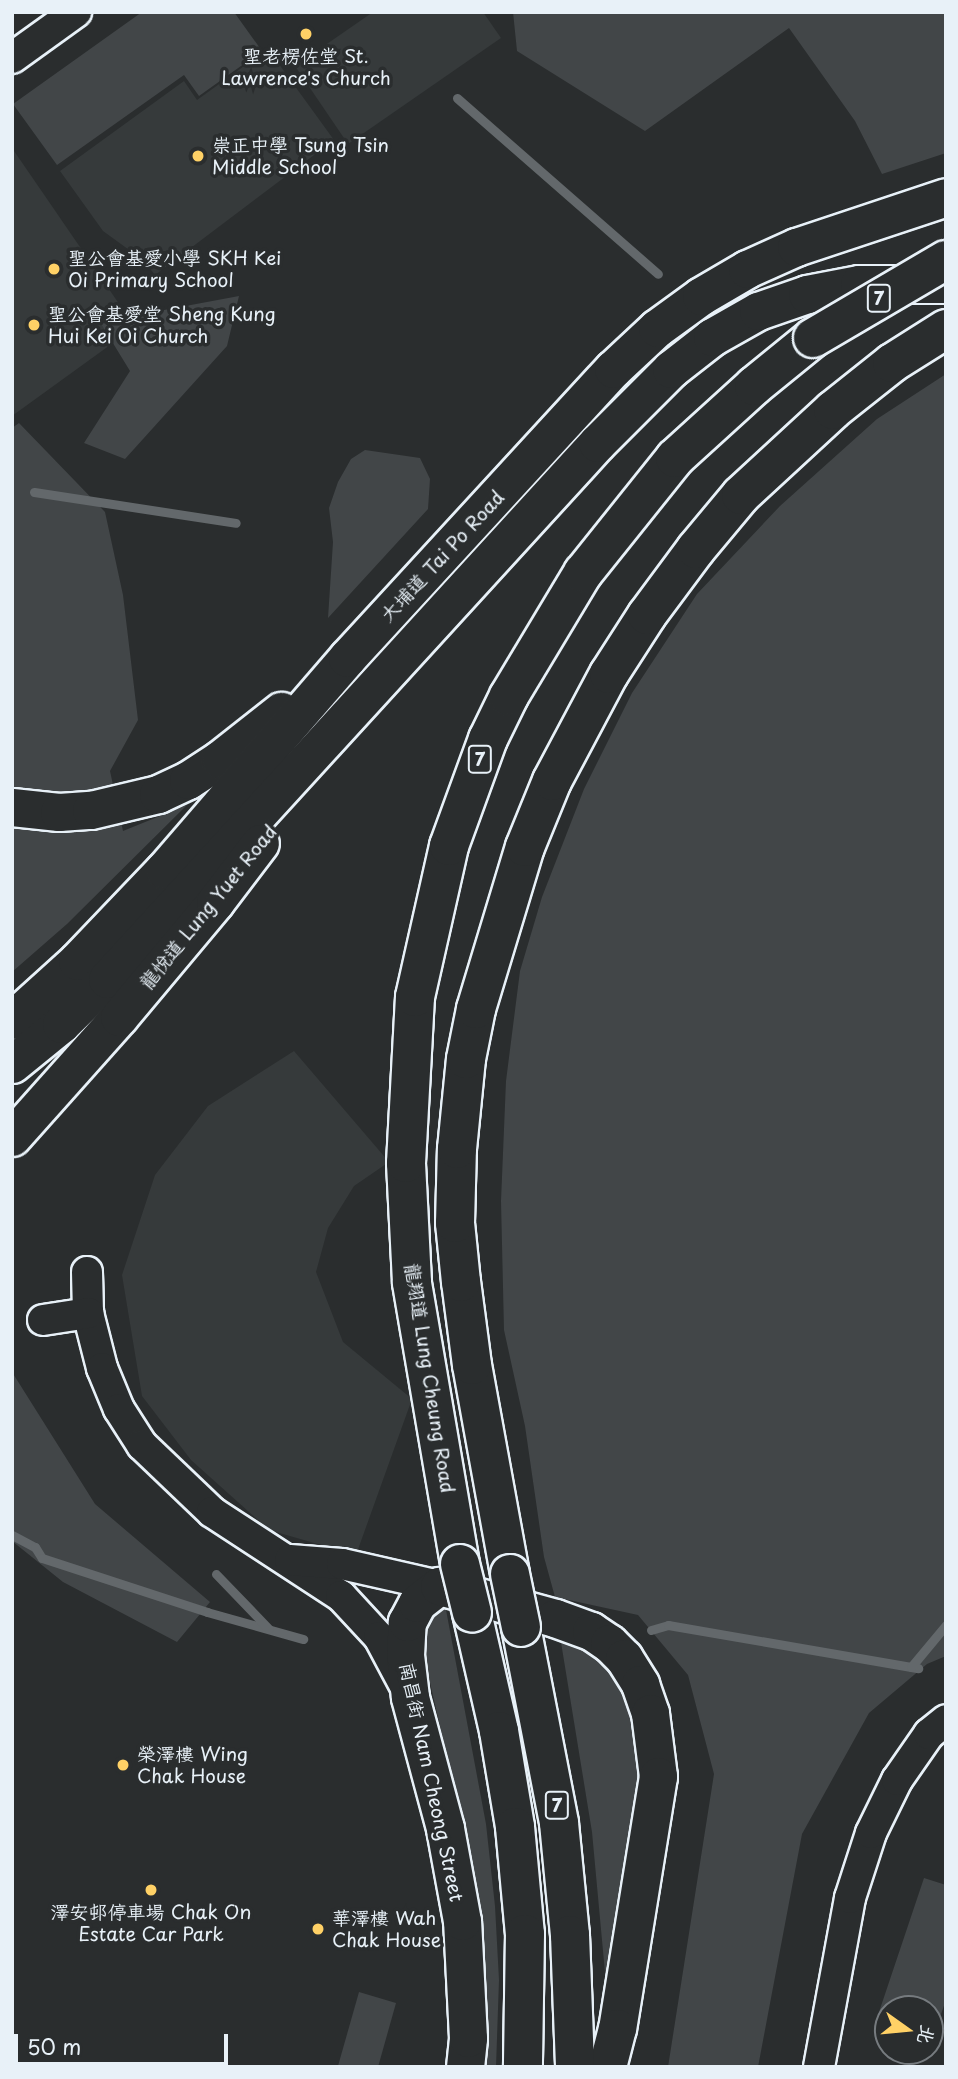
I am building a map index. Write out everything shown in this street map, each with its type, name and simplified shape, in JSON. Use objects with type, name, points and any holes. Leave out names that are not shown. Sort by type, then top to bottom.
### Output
[{"type":"highway","name":"龍翔道 Lung Cheung Road","points":[[523,2067],[525,1934],[518,1852],[504,1756],[472,1613],[450,1575],[412,1282],[406,1163],[410,1051],[415,997],[424,950],[449,846],[468,790],[509,696],[583,573],[675,458],[754,386],[831,326],[946,260]]},
{"type":"highway","name":"7","points":[[575,2067],[571,1948],[559,1823],[472,1365],[456,1223],[457,1149],[466,1059],[498,927],[552,780],[609,674],[647,615],[741,495],[833,410],[892,363],[946,329]]},
{"type":"main road","name":"大埔道 Tai Po Road","points":[[12,1020],[77,961],[164,870],[347,658],[613,369],[657,328],[701,296],[747,269],[850,228],[946,197]]},
{"type":"main road","name":"大埔道 Tai Po Road","points":[[12,1064],[61,1024],[107,979],[597,443],[671,369],[712,337],[758,311],[807,293],[859,284],[946,284]]},
{"type":"main road","points":[[12,807],[59,812],[91,810],[158,794],[188,780],[220,759],[347,658]]},
{"type":"main road","name":"龍悅道 Lung Yuet Road","points":[[12,1137],[53,1094],[215,902],[391,668]]},
{"type":"main road","points":[[450,1575],[591,1631],[609,1643],[624,1658],[640,1684],[650,1713],[656,1741],[657,1787],[617,2028],[607,2067]]},
{"type":"main road","name":"南昌街 Nam Cheong Street","points":[[450,1575],[417,1603],[407,1622],[405,1655],[410,1697],[445,1828],[462,1921],[468,2038],[465,2067]]},
{"type":"street","points":[[12,58],[76,12]]},
{"type":"street","points":[[87,1272],[88,1313],[106,1378],[118,1409],[142,1445],[212,1512],[316,1578],[360,1615],[394,1661],[410,1697]]},
{"type":"street","points":[[43,1320],[88,1313]]},
{"type":"street","points":[[286,1559],[450,1575]]},
{"type":"street","points":[[819,2067],[850,1898],[870,1833],[897,1780],[929,1734],[946,1720]]},
{"type":"shaded area","points":[[142,12],[234,12],[262,51],[199,96],[184,75],[57,165],[13,104]]},
{"type":"shaded area","points":[[373,12],[483,12],[501,38],[348,144],[295,66]]},
{"type":"shaded area","points":[[513,12],[946,12],[946,153],[882,174],[855,121],[789,28],[645,131],[517,51]]},
{"type":"shaded area","name":"崇正中學 Tsung Tsin Middle School","points":[[268,49],[334,140],[155,275],[143,260],[103,231],[60,171],[184,81],[197,100]]},
{"type":"shaded area","name":"聖公會基愛小學 SKH Kei Oi Primary School","points":[[12,148],[135,327],[12,416]]},
{"type":"shaded area","points":[[239,296],[227,346],[125,459],[84,443],[130,371],[100,322]]},
{"type":"shaded area","points":[[946,374],[946,1656],[927,1664],[869,1713],[802,1834],[758,2067],[668,2067],[714,1774],[688,1675],[638,1615],[555,1597],[544,1557],[525,1426],[504,1330],[501,1201],[506,1081],[520,971],[542,897],[584,789],[632,693],[697,594],[780,506],[877,419]]},
{"type":"shaded area","points":[[19,423],[105,512],[123,595],[138,720],[110,771],[123,831],[187,805],[67,924],[12,972],[12,428]]},
{"type":"shaded area","points":[[365,450],[420,458],[430,479],[428,509],[328,618],[333,542],[329,508],[338,482],[351,459]]},
{"type":"shaded area","points":[[294,1051],[389,1162],[354,1186],[328,1228],[316,1272],[343,1342],[412,1399],[356,1555],[269,1530],[191,1460],[142,1396],[122,1275],[155,1175],[208,1106]]},
{"type":"shaded area","points":[[12,1372],[95,1504],[210,1602],[177,1642],[63,1582],[12,1541]]},
{"type":"shaded area","points":[[444,1599],[486,1824],[495,1906],[499,1980],[496,2067],[478,2067],[469,1885],[451,1774],[423,1652],[422,1633],[430,1603]]},
{"type":"shaded area","points":[[559,1630],[582,1641],[619,1674],[645,1754],[608,2005],[592,1832]]},
{"type":"shaded area","points":[[924,1878],[946,1885],[944,2006],[944,1995],[885,1995]]},
{"type":"shaded area","points":[[359,1992],[396,2003],[378,2067],[338,2066]]},
{"type":"waterway","points":[[457,98],[658,274]]},
{"type":"waterway","points":[[34,492],[236,523]]},
{"type":"waterway","points":[[12,1535],[35,1547],[42,1558],[207,1612],[303,1639]]},
{"type":"waterway","points":[[216,1574],[269,1629]]},
{"type":"waterway","points":[[651,1630],[668,1625],[918,1668]]},
{"type":"waterway","points":[[911,1667],[946,1625]]},
{"type":"place","name":"聖老楞佐堂 St. Lawrence's Church","points":[[306,34]]},
{"type":"place","name":"崇正中學 Tsung Tsin Middle School","points":[[198,156]]},
{"type":"place","name":"聖公會基愛小學 SKH Kei Oi Primary School","points":[[54,269]]},
{"type":"place","name":"聖公會基愛堂 Sheng Kung Hui Kei Oi Church","points":[[34,325]]},
{"type":"place","name":"榮澤樓 Wing Chak House","points":[[123,1765]]},
{"type":"place","name":"澤安邨停車場 Chak On Estate Car Park","points":[[151,1890]]},
{"type":"place","name":"華澤樓 Wah Chak House","points":[[318,1929]]}]
